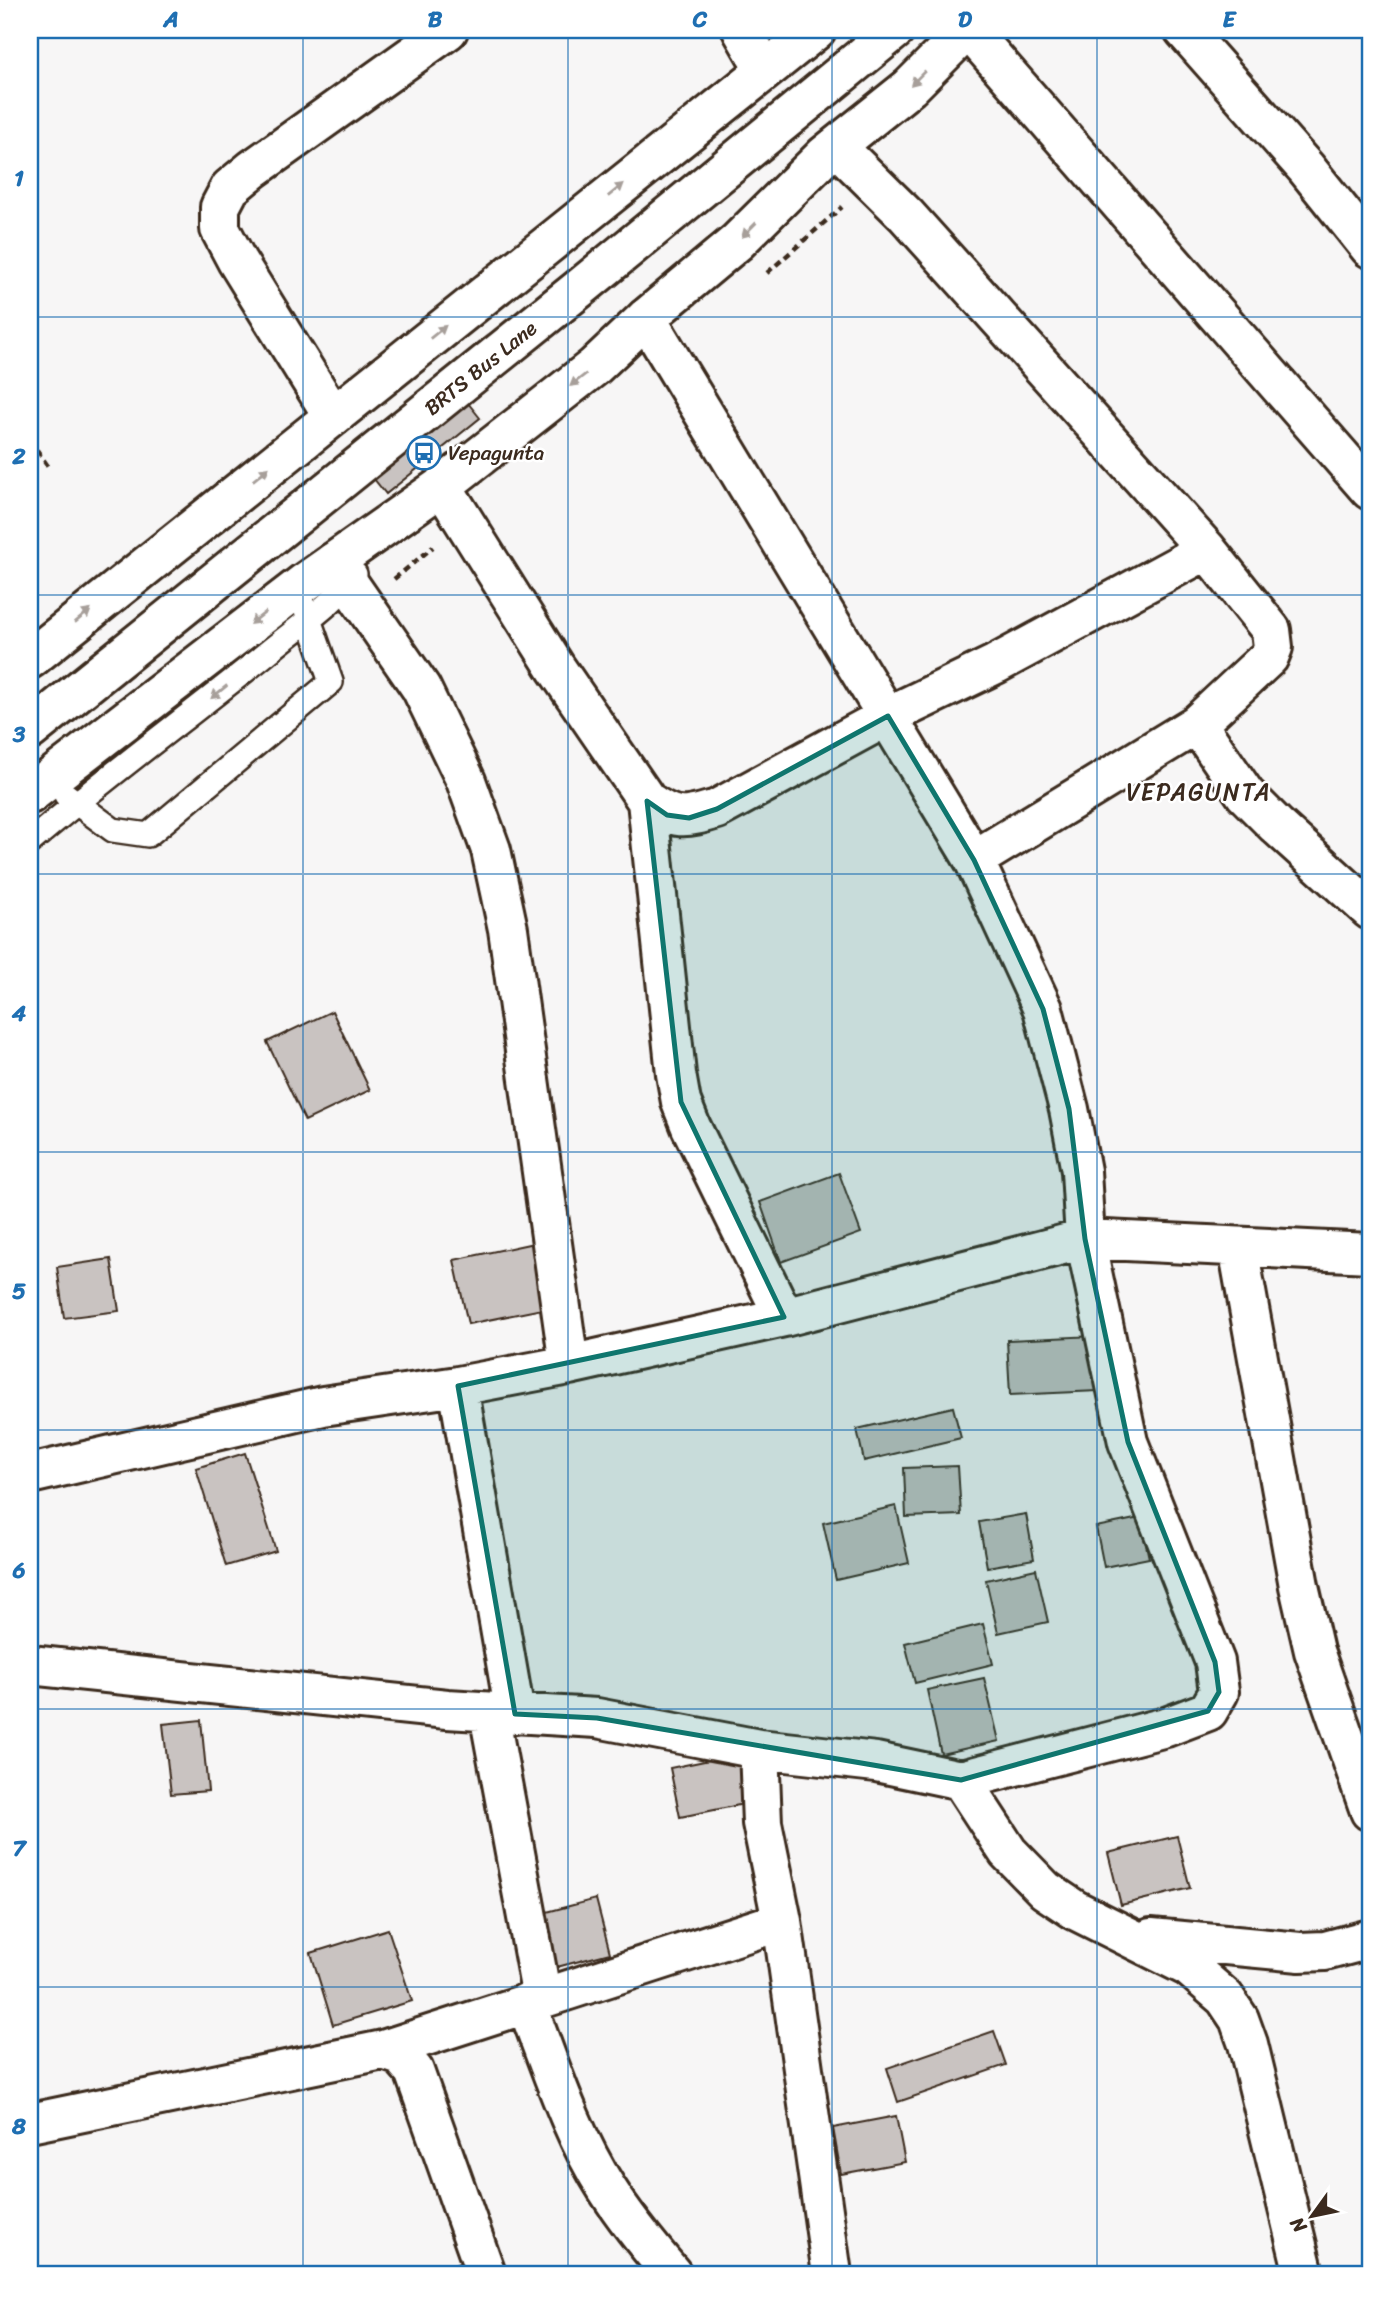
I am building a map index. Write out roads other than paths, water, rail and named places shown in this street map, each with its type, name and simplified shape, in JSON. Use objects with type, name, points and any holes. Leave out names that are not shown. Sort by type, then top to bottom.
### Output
[{"type":"street","points":[[333,416],[237,261],[220,229],[220,207],[230,188],[253,169],[447,30]]},
{"type":"street","points":[[742,30],[765,70]]},
{"type":"street","points":[[30,659],[816,30]]},
{"type":"street","name":"BRTS Bus Lane","points":[[30,730],[580,288],[895,30]]},
{"type":"street","points":[[51,793],[304,603],[342,573],[387,524],[442,486],[594,368],[646,318],[737,242],[825,155],[910,87],[968,30],[1370,490]]},
{"type":"street","points":[[1184,30],[1306,169],[1370,248]]},
{"type":"street","points":[[837,147],[906,215],[1207,550],[1271,630],[1273,646],[1269,657],[1197,723],[974,860]]},
{"type":"street","points":[[30,1665],[502,1714],[597,1718],[759,1749],[876,1762],[961,1780],[1166,1727],[1208,1711],[1219,1692],[1214,1662],[1128,1442],[1086,1239],[1081,1171],[1069,1110],[1043,1009],[974,860],[646,318]]},
{"type":"street","points":[[442,486],[556,668],[647,801],[667,815],[689,818],[717,810],[888,716],[996,664],[1207,550]]},
{"type":"street","points":[[342,573],[421,688],[466,781],[491,850],[508,929],[569,1365]]},
{"type":"street","points":[[1197,723],[1245,794],[1370,910]]},
{"type":"street","points":[[647,801],[681,1102],[784,1317]]},
{"type":"street","points":[[30,1474],[323,1406],[458,1386],[569,1365],[784,1317],[1086,1239],[1370,1253]]},
{"type":"street","points":[[1238,1247],[1298,1586],[1311,1638],[1370,1811]]},
{"type":"street","points":[[458,1386],[502,1714],[534,2000],[581,2142],[612,2197],[672,2274]]},
{"type":"street","points":[[759,1749],[762,1823],[782,1921],[832,2274]]},
{"type":"street","points":[[961,1780],[1008,1852],[1045,1890],[1075,1910],[1189,1967],[1225,1998],[1239,2019],[1251,2057],[1302,2274]]},
{"type":"street","points":[[30,2123],[383,2050],[782,1921]]},
{"type":"street","points":[[1128,1936],[1300,1952],[1325,1951],[1370,1939]]},
{"type":"street","points":[[383,2050],[401,2056],[414,2071],[486,2274]]},
{"type":"lane","points":[[30,842],[51,793],[113,830],[148,835],[331,682],[304,603]]},
{"type":"place","name":"Vepagunta","points":[[424,453]]},
{"type":"district","name":"VEPAGUNTA","points":[[1199,792]]}]
